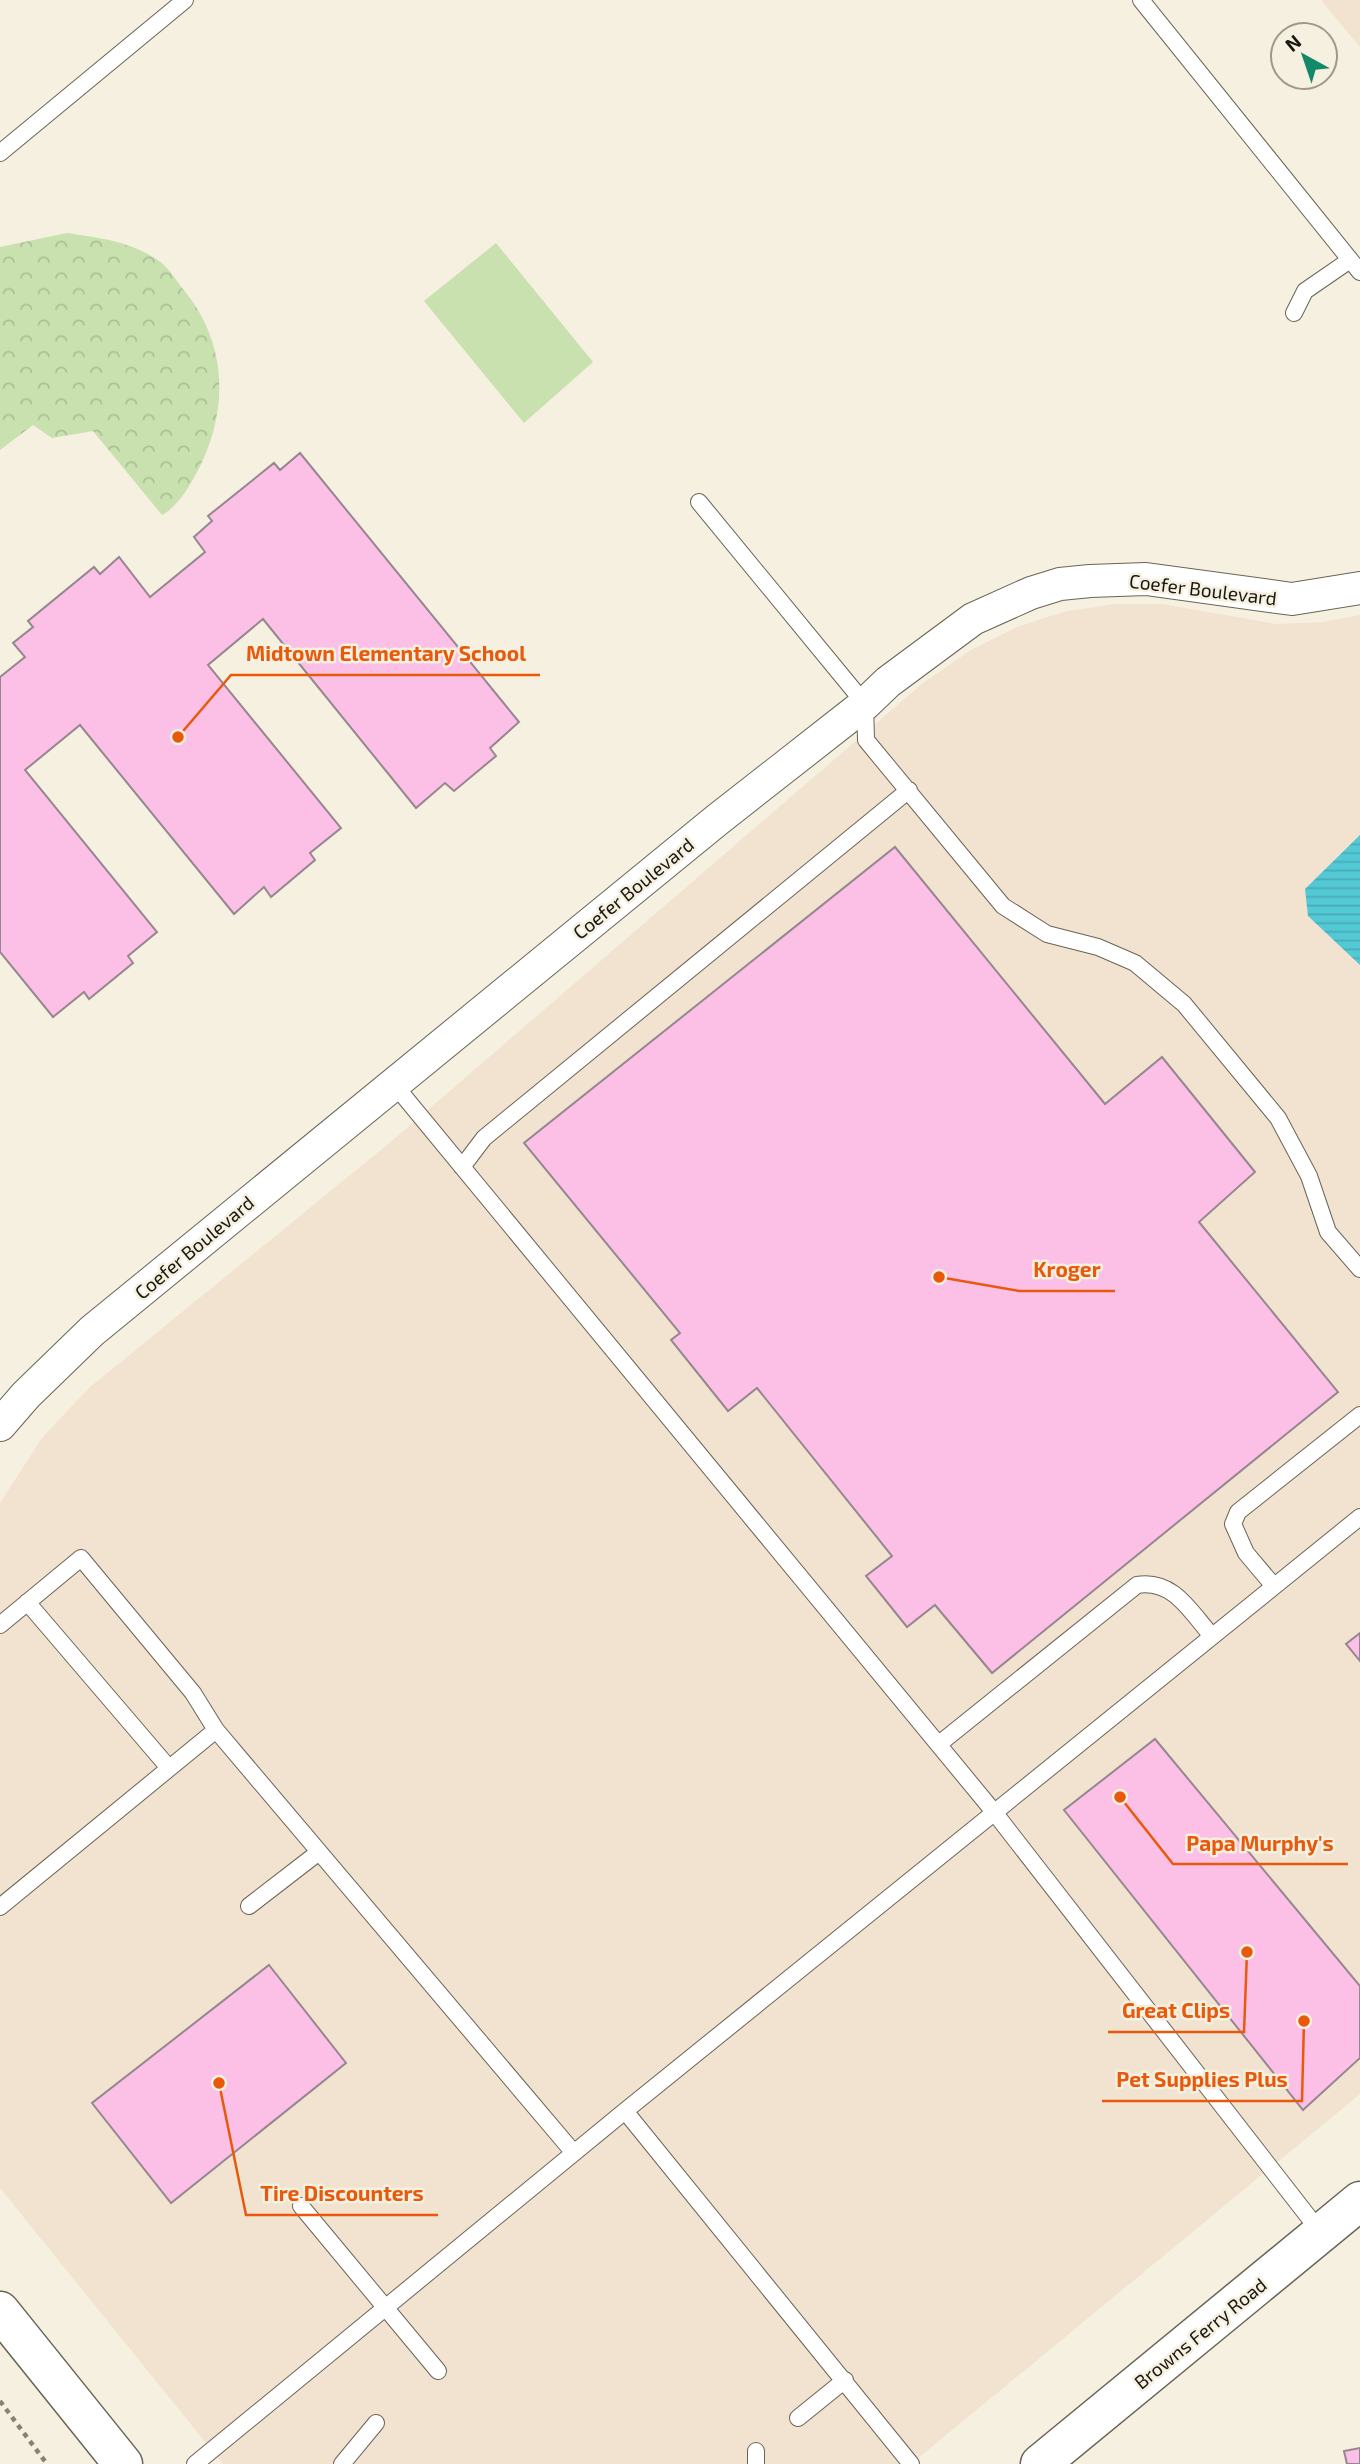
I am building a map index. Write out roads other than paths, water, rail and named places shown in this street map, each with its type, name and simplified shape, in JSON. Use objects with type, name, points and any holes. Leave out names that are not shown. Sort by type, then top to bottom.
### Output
[{"type":"main road","name":"Browns Ferry Road","points":[[1040,2464],[1360,2201]]},
{"type":"main road","points":[[0,2311],[123,2464]]},
{"type":"street","name":"Coefer Boulevard","points":[[0,1425],[26,1395],[92,1331],[716,820],[865,704],[888,682],[973,619],[1000,605],[1060,584],[1146,579],[1292,599],[1360,588]]},
{"type":"lane","points":[[0,153],[185,0]]},
{"type":"lane","points":[[1141,0],[1355,266],[1305,291],[1294,313]]},
{"type":"lane","points":[[699,502],[865,704],[866,740],[1003,906],[1047,934],[1098,947],[1135,963],[1184,1004],[1278,1118],[1309,1175],[1328,1232],[1360,1269]]},
{"type":"lane","points":[[462,1167],[484,1138],[909,790]]},
{"type":"lane","points":[[393,1083],[994,1812],[1321,2233]]},
{"type":"lane","points":[[1273,1585],[1236,1537],[1233,1524],[1238,1512],[1360,1415]]},
{"type":"lane","points":[[195,2464],[625,2110],[1360,1517]]},
{"type":"lane","points":[[0,1625],[81,1558],[193,1693],[216,1730],[574,2153]]},
{"type":"lane","points":[[939,1744],[1137,1585],[1150,1583],[1171,1589],[1212,1635]]},
{"type":"lane","points":[[27,1602],[169,1768]]},
{"type":"lane","points":[[0,1907],[216,1730]]},
{"type":"lane","points":[[248,1906],[319,1852]]},
{"type":"lane","points":[[625,2110],[911,2464]]},
{"type":"lane","points":[[301,2206],[438,2371]]},
{"type":"lane","points":[[798,2418],[845,2380]]},
{"type":"lane","points":[[342,2464],[376,2423]]},
{"type":"water","points":[[1360,835],[1360,965],[1308,916],[1305,889]]},
{"type":"place","name":"Midtown Elementary School","points":[[178,737]]},
{"type":"place","name":"Kroger","points":[[939,1277]]},
{"type":"place","name":"Papa Murphy's","points":[[1120,1797]]},
{"type":"place","name":"Great Clips","points":[[1247,1952]]},
{"type":"place","name":"Pet Supplies Plus","points":[[1304,2021]]},
{"type":"place","name":"Tire Discounters","points":[[219,2083]]}]
